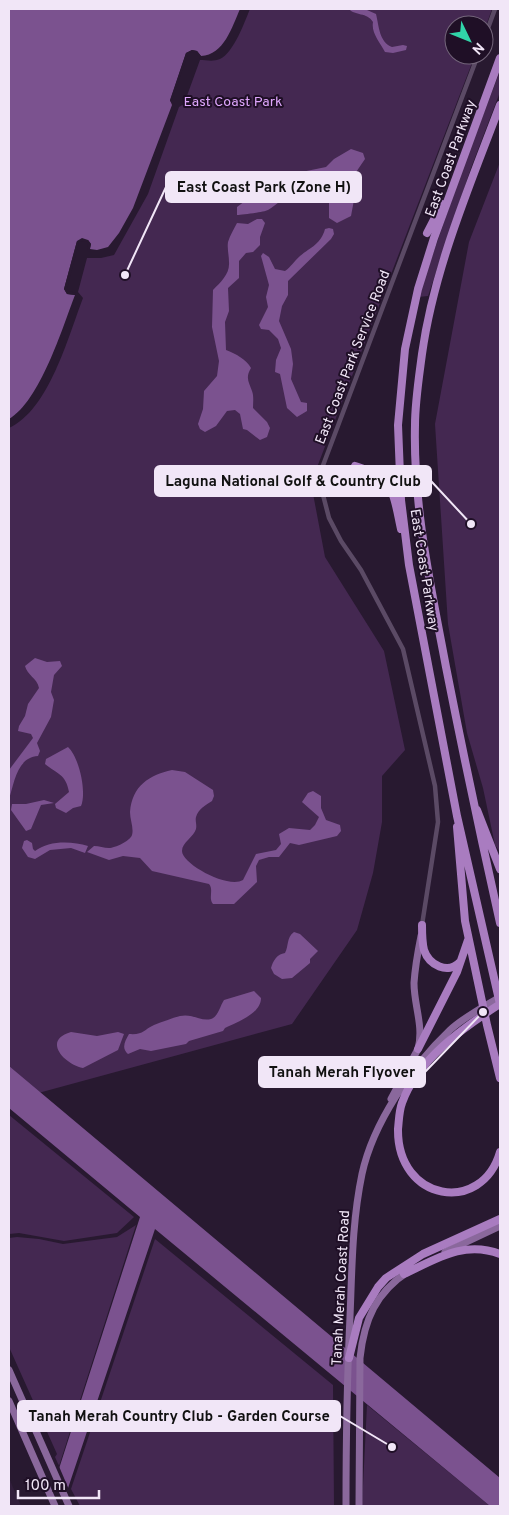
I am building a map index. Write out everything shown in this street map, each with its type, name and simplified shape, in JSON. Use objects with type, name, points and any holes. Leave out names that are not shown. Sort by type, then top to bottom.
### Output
[{"type":"highway","name":"East Coast Parkway","points":[[500,58],[458,170],[418,289],[405,350],[398,426],[402,500],[409,565],[457,816],[500,1004]]},
{"type":"highway","name":"East Coast Parkway","points":[[500,105],[459,213],[434,293],[422,352],[415,424],[418,496],[426,560],[472,802],[500,923]]},
{"type":"highway","points":[[427,233],[458,170]]},
{"type":"highway","points":[[355,466],[381,477],[391,490],[409,565]]},
{"type":"highway","points":[[472,802],[482,819],[490,847],[500,869]]},
{"type":"highway","points":[[457,816],[456,835],[468,937],[500,1078]]},
{"type":"highway","points":[[422,925],[424,948],[428,957],[436,964],[444,968],[453,968],[463,956]]},
{"type":"highway","points":[[418,1049],[449,990],[463,956],[468,937]]},
{"type":"highway","points":[[500,1004],[468,1021],[428,1063],[407,1090],[401,1104],[399,1120],[400,1149],[403,1162],[420,1183],[434,1190],[448,1193],[462,1191],[475,1185],[485,1178],[492,1169],[500,1152]]},
{"type":"highway","points":[[349,1358],[359,1318],[378,1287],[386,1278],[423,1254],[500,1220]]},
{"type":"highway","points":[[404,1274],[452,1251],[469,1249],[500,1254]]},
{"type":"main road","points":[[380,1125],[394,1092],[418,1049],[421,1034],[414,982],[422,925]]},
{"type":"main road","name":"Tanah Merah Coast Road","points":[[346,1506],[346,1395],[352,1250],[356,1210],[363,1172],[380,1125],[419,1064],[450,1030],[468,1021],[500,997]]},
{"type":"main road","name":"Tanah Merah Coast Road","points":[[358,1506],[360,1358],[366,1322],[374,1306],[390,1285],[404,1274],[424,1262],[500,1226]]},
{"type":"main road","points":[[9,1370],[69,1506]]},
{"type":"main road","points":[[9,1402],[55,1506]]},
{"type":"street","name":"East Coast Park Service Road","points":[[422,925],[438,822],[435,786],[403,648],[361,570],[341,541],[329,518],[322,491],[322,468],[474,65]]},
{"type":"shaded area","points":[[9,9],[240,9],[226,39],[216,51],[201,56],[197,51],[192,50],[186,53],[170,100],[172,105],[133,208],[119,233],[108,247],[97,250],[90,249],[91,244],[88,240],[77,241],[64,289],[67,294],[75,295],[64,326],[49,363],[31,397],[9,419]]},
{"type":"shaded area","points":[[349,9],[367,10],[376,14],[380,33],[384,41],[392,47],[407,46],[406,50],[393,53],[385,52],[375,34],[373,22],[368,17],[354,13]]},
{"type":"shaded area","points":[[351,149],[363,153],[365,159],[350,181],[354,200],[351,216],[337,223],[329,218],[329,200],[311,190],[299,190],[268,210],[237,215],[237,207],[277,177],[326,167],[334,159]]},
{"type":"shaded area","points":[[257,219],[262,219],[265,223],[260,237],[260,245],[253,252],[246,253],[239,261],[239,278],[228,288],[229,311],[225,322],[226,350],[240,357],[251,368],[248,377],[253,395],[253,408],[267,422],[270,428],[267,437],[260,440],[243,429],[240,414],[235,410],[227,411],[216,426],[205,432],[200,429],[198,424],[203,409],[204,391],[217,376],[219,361],[212,327],[213,290],[228,270],[228,242],[237,223],[248,224]]},
{"type":"shaded area","points":[[325,229],[333,229],[334,234],[331,239],[288,281],[288,295],[282,306],[279,321],[291,349],[293,364],[291,379],[301,402],[307,403],[307,411],[297,417],[287,408],[280,374],[275,372],[276,360],[281,348],[278,339],[269,330],[261,329],[259,325],[268,307],[266,297],[269,285],[261,256],[263,253],[269,257],[275,269],[285,271],[318,242]]},
{"type":"shaded area","points":[[35,658],[47,662],[60,661],[62,666],[54,675],[51,692],[54,700],[51,717],[37,743],[40,751],[38,756],[25,761],[17,772],[9,799],[9,770],[33,738],[31,734],[18,731],[28,704],[39,688],[25,666]]},
{"type":"shaded area","points":[[68,747],[79,766],[83,800],[81,806],[73,808],[66,813],[56,808],[55,804],[69,792],[66,781],[45,764],[46,759]]},
{"type":"shaded area","points":[[172,770],[185,772],[213,790],[214,796],[212,801],[198,812],[195,832],[184,845],[182,851],[189,862],[217,878],[236,882],[243,880],[256,854],[276,850],[281,844],[279,834],[289,828],[310,830],[319,817],[302,802],[308,793],[313,791],[321,796],[321,808],[326,820],[340,825],[341,831],[337,836],[299,845],[290,843],[279,857],[259,860],[256,866],[257,882],[234,904],[213,904],[209,884],[152,871],[140,858],[123,856],[109,860],[87,852],[94,846],[112,848],[128,840],[132,835],[130,812],[134,795],[143,783],[149,779]]},
{"type":"shaded area","points":[[44,800],[54,803],[41,805],[31,829],[26,831],[11,810],[12,804],[26,804]]},
{"type":"shaded area","points":[[27,840],[32,843],[35,851],[41,847],[61,842],[88,846],[85,853],[71,848],[50,850],[35,859],[28,857],[22,848],[24,841]]},
{"type":"shaded area","points":[[294,932],[300,934],[318,951],[310,959],[310,963],[292,978],[282,979],[274,974],[271,968],[276,958],[285,953],[289,939]]},
{"type":"shaded area","points":[[254,991],[261,998],[257,1009],[248,1017],[225,1028],[223,1031],[189,1041],[186,1044],[151,1051],[140,1049],[128,1054],[126,1052],[124,1047],[129,1034],[141,1033],[154,1025],[184,1015],[207,1020],[211,1019],[217,1014],[224,1000]]},
{"type":"shaded area","points":[[71,1032],[97,1036],[118,1032],[124,1034],[118,1050],[83,1068],[76,1066],[63,1057],[57,1046],[58,1040],[62,1036]]},
{"type":"shaded area","points":[[9,1066],[500,1478],[500,1506],[490,1506],[155,1229],[62,1506],[47,1506],[140,1217],[9,1108]]},
{"type":"shaded area","points":[[9,1478],[21,1506],[9,1506]]},
{"type":"green space","name":"East Coast Park","points":[[250,9],[492,9],[490,15],[444,15],[444,65],[471,65],[311,483],[325,557],[384,651],[405,750],[382,776],[382,822],[373,873],[357,930],[292,1024],[9,1101],[9,428],[23,419],[35,406],[46,389],[64,352],[83,298],[78,292],[87,258],[101,258],[114,255],[148,194],[179,107],[184,104],[200,60],[220,59],[230,50]]},
{"type":"green space","points":[[500,71],[500,92],[471,168],[428,296],[418,297],[464,165]]},
{"type":"green space","points":[[500,162],[500,852],[495,845],[483,788],[467,733],[448,624],[435,424],[469,242]]},
{"type":"green space","points":[[9,1115],[134,1217],[117,1233],[64,1241],[19,1233],[9,1234]]},
{"type":"green space","points":[[136,1225],[59,1466],[55,1457],[57,1454],[9,1347],[9,1238],[39,1239],[63,1244],[117,1237]]},
{"type":"green space","points":[[155,1239],[333,1385],[334,1506],[80,1506],[71,1489]]},
{"type":"green space","points":[[367,1405],[490,1506],[362,1506]]},
{"type":"pier","points":[[192,50],[197,51],[201,56],[200,59],[196,53],[192,52],[188,55],[172,100],[175,105],[170,101],[186,53]]},
{"type":"pier","points":[[82,238],[88,240],[91,244],[89,252],[87,250],[87,242],[82,241],[79,243],[67,289],[76,293],[75,295],[67,294],[64,289],[77,241]]},
{"type":"pier","points":[[58,1464],[70,1492],[65,1506],[47,1506],[46,1502]]},
{"type":"place","name":"East Coast Park (Zone H)","points":[[125,275]]},
{"type":"place","name":"Laguna National Golf & Country Club","points":[[471,524]]},
{"type":"place","name":"Tanah Merah Flyover","points":[[483,1012]]},
{"type":"place","name":"Tanah Merah Country Club - Garden Course","points":[[392,1447]]}]
